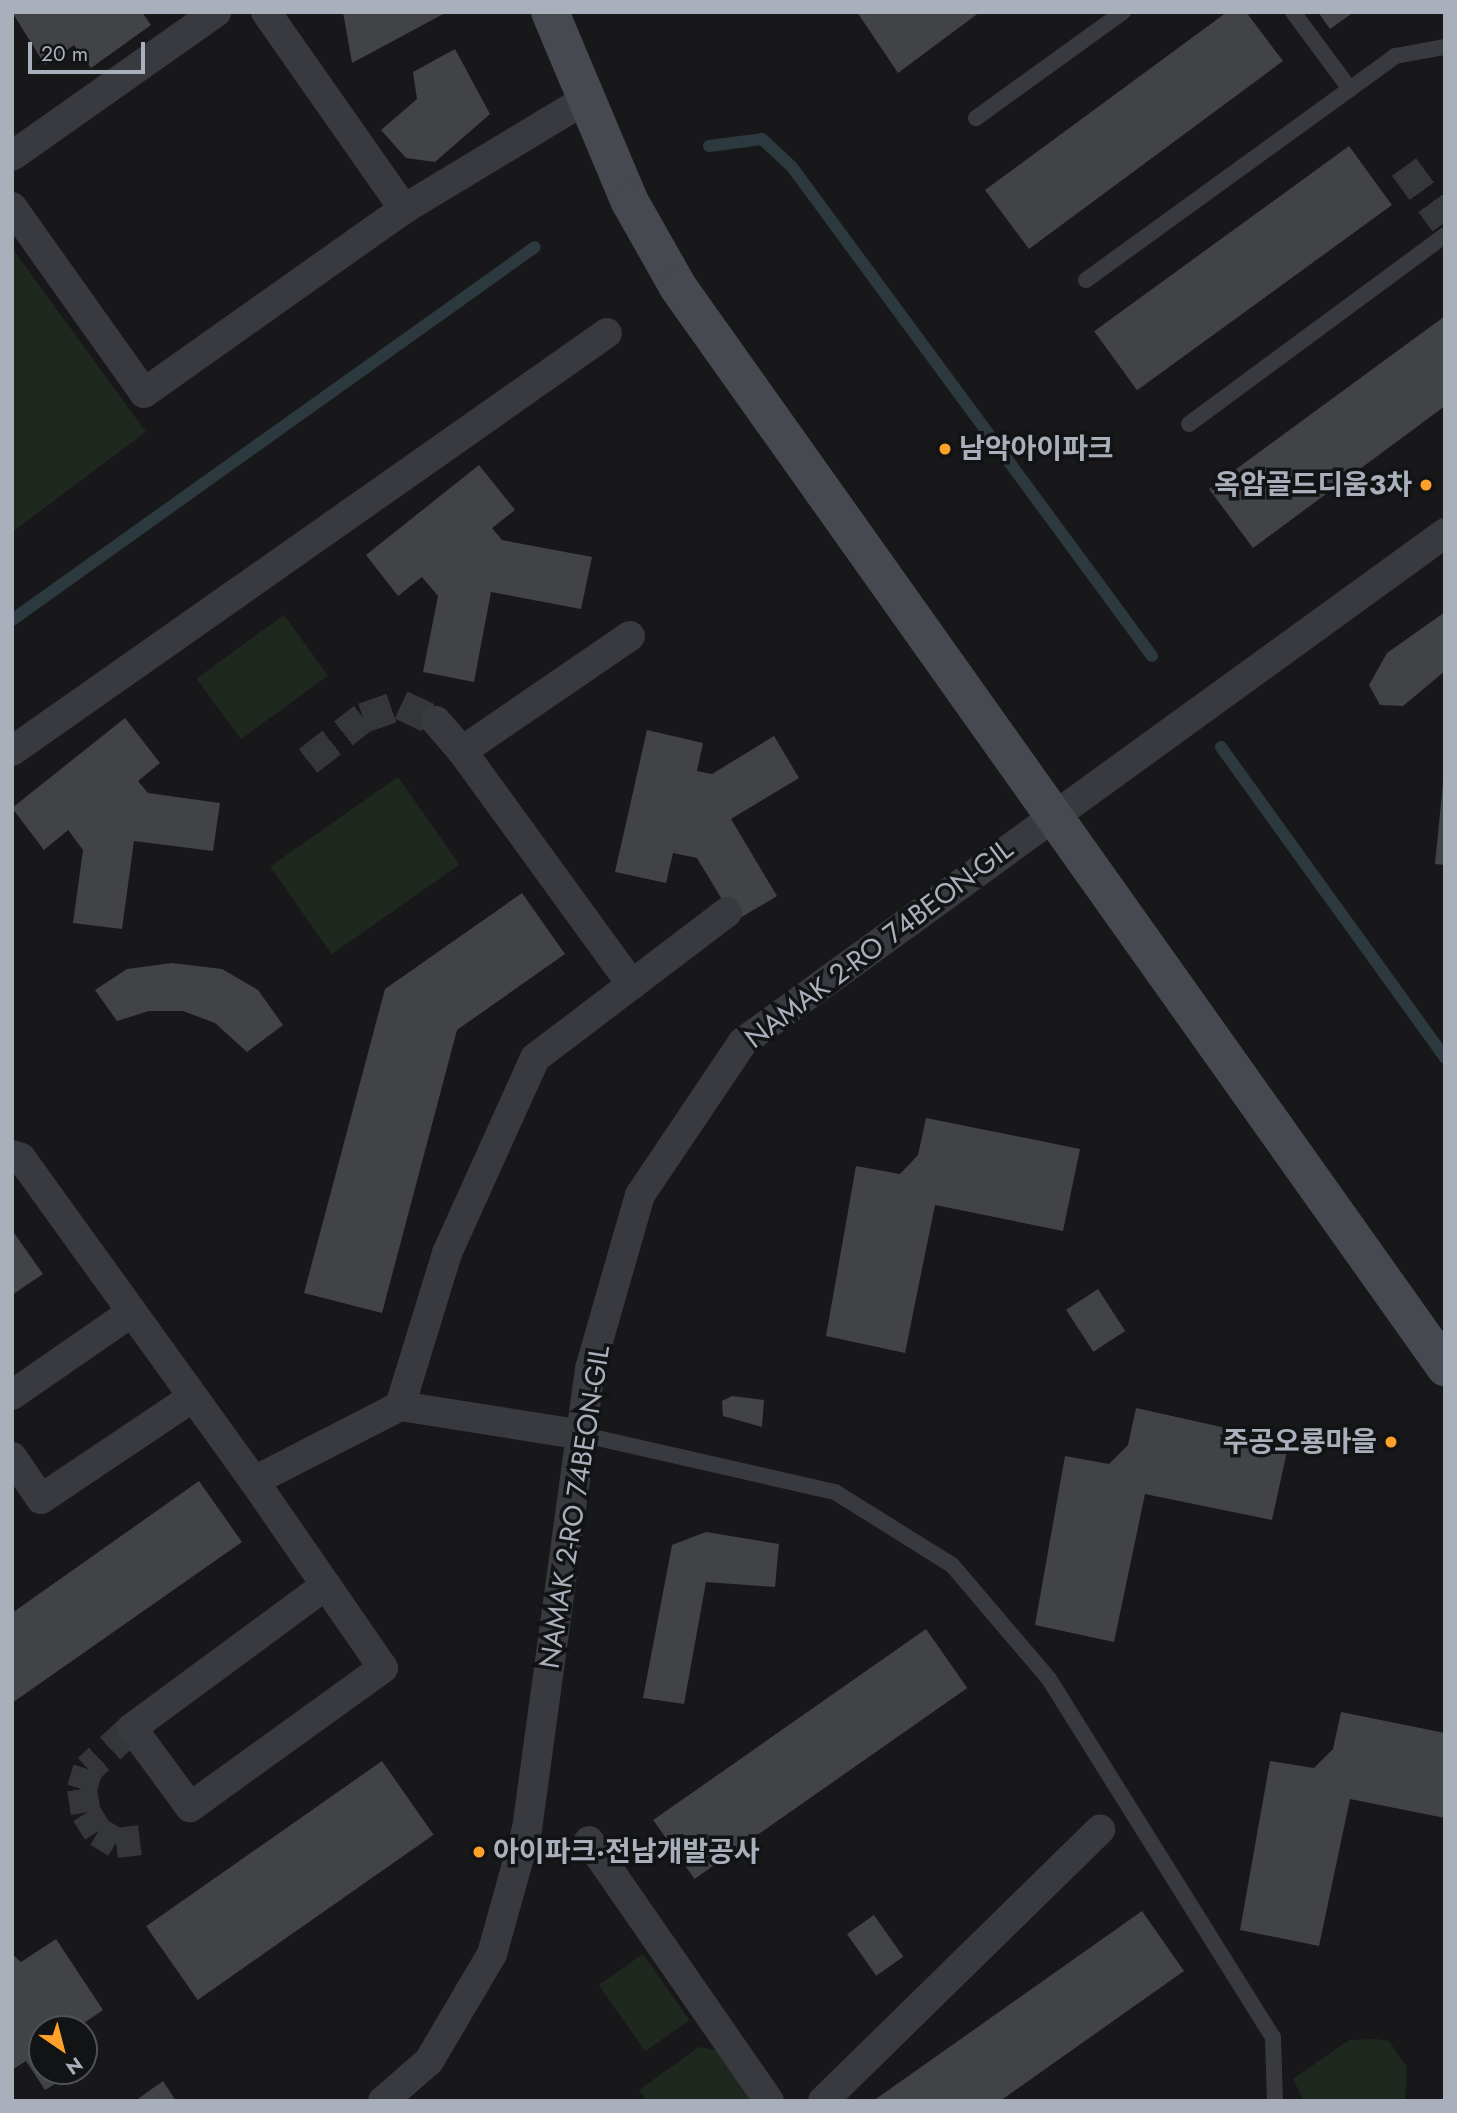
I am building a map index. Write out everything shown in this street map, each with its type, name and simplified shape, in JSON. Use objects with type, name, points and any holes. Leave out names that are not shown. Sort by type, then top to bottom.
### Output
[{"type":"street","points":[[12,156],[216,12]]},
{"type":"street","points":[[265,12],[404,209]]},
{"type":"street","points":[[550,12],[584,100],[631,202],[678,287],[1056,814],[1445,1367]]},
{"type":"street","points":[[12,207],[144,393],[404,209],[584,100]]},
{"type":"street","points":[[12,751],[607,333]]},
{"type":"street","name":"NAMAK 2-RO 74BEON-GIL","points":[[383,2101],[429,2061],[492,1954],[527,1829],[584,1434],[590,1369],[640,1195],[743,1042],[1056,814],[1145,745],[1445,533]]},
{"type":"street","points":[[462,751],[630,636]]},
{"type":"street","points":[[436,720],[462,751],[632,985]]},
{"type":"street","points":[[400,1406],[447,1253],[535,1058],[727,912]]},
{"type":"street","points":[[12,1155],[20,1158],[254,1481],[326,1585],[383,1668],[190,1807],[132,1728],[326,1585]]},
{"type":"street","points":[[12,1395],[131,1312]]},
{"type":"street","points":[[12,1457],[41,1499],[193,1397]]},
{"type":"street","points":[[254,1481],[400,1406],[584,1434]]},
{"type":"street","points":[[823,2101],[1100,1830]]},
{"type":"street","points":[[590,1841],[769,2101]]},
{"type":"lane","points":[[976,118],[1123,12]]},
{"type":"lane","points":[[1293,12],[1350,89]]},
{"type":"lane","points":[[1086,280],[1395,56],[1445,47]]},
{"type":"lane","points":[[1189,424],[1445,235]]},
{"type":"lane","points":[[584,1434],[835,1492],[953,1565],[1049,1679],[1272,2037],[1275,2101]]},
{"type":"shaded area","points":[[12,248],[146,432],[12,532]]},
{"type":"shaded area","points":[[284,615],[328,676],[241,739],[197,678]]},
{"type":"shaded area","points":[[398,777],[459,865],[332,954],[270,866]]},
{"type":"shaded area","points":[[643,1954],[689,2020],[645,2051],[599,1985]]},
{"type":"shaded area","points":[[1349,2040],[1389,2041],[1407,2067],[1405,2101],[1304,2101],[1293,2079]]},
{"type":"shaded area","points":[[699,2047],[726,2052],[760,2101],[647,2101],[639,2090]]},
{"type":"building","points":[[12,12],[142,12],[151,25],[91,68],[74,45],[45,65]]},
{"type":"building","points":[[343,12],[447,12],[352,63]]},
{"type":"building","points":[[857,12],[980,12],[898,73]]},
{"type":"building","points":[[1227,12],[1246,12],[1283,61],[1029,249],[985,190]]},
{"type":"building","points":[[1318,12],[1354,12],[1330,29]]},
{"type":"building","points":[[455,49],[490,114],[435,162],[406,158],[381,130],[417,99],[413,72]]},
{"type":"building","points":[[1349,146],[1392,205],[1137,390],[1094,331]]},
{"type":"building","points":[[1445,316],[1445,406],[1253,548],[1209,489]]},
{"type":"building","points":[[479,465],[515,510],[492,528],[502,540],[592,557],[581,609],[491,592],[474,682],[423,672],[438,596],[422,577],[398,596],[366,555]]},
{"type":"building","points":[[1445,612],[1445,671],[1403,706],[1380,705],[1369,685],[1387,653]]},
{"type":"building","points":[[125,718],[160,763],[138,781],[148,793],[220,803],[213,851],[134,841],[122,929],[73,923],[83,850],[68,830],[44,850],[12,808]]},
{"type":"building","points":[[647,730],[703,743],[697,771],[712,774],[774,736],[799,778],[731,819],[777,896],[735,921],[697,858],[673,853],[666,883],[615,872]]},
{"type":"building","points":[[1445,783],[1445,865],[1435,864]]},
{"type":"building","points":[[522,893],[565,954],[457,1030],[382,1313],[304,1293],[385,989]]},
{"type":"building","points":[[172,963],[222,969],[258,990],[283,1025],[247,1052],[215,1023],[183,1011],[149,1011],[117,1021],[95,990],[127,969]]},
{"type":"building","points":[[926,1118],[1080,1149],[1063,1231],[935,1205],[905,1353],[826,1336],[856,1166],[900,1174],[918,1155]]},
{"type":"building","points":[[12,1230],[43,1274],[12,1295]]},
{"type":"building","points":[[1098,1289],[1125,1331],[1093,1352],[1066,1310]]},
{"type":"building","points":[[732,1396],[764,1400],[762,1427],[723,1416],[722,1401]]},
{"type":"building","points":[[1136,1408],[1289,1442],[1272,1520],[1145,1494],[1114,1642],[1035,1625],[1065,1456],[1109,1464],[1128,1445]]},
{"type":"building","points":[[199,1481],[242,1542],[12,1703],[12,1613]]},
{"type":"building","points":[[706,1532],[779,1544],[775,1587],[706,1582],[684,1704],[643,1698],[672,1545]]},
{"type":"building","points":[[926,1629],[967,1688],[695,1879],[653,1820]]},
{"type":"building","points":[[1341,1712],[1445,1733],[1445,1818],[1350,1799],[1319,1946],[1240,1930],[1270,1761],[1314,1768],[1333,1749]]},
{"type":"building","points":[[382,1761],[434,1835],[198,2000],[146,1926]]},
{"type":"building","points":[[1142,1911],[1184,1971],[1000,2101],[873,2101]]},
{"type":"building","points":[[874,1915],[903,1957],[876,1976],[847,1934]]},
{"type":"building","points":[[56,1939],[103,2010],[96,2015],[28,2015],[28,2064],[26,2061],[12,2070],[12,1954],[21,1962]]},
{"type":"building","points":[[163,2081],[176,2101],[135,2101]]},
{"type":"waterway","points":[[709,146],[762,139],[792,167],[1152,656]]},
{"type":"waterway","points":[[12,620],[535,247]]},
{"type":"waterway","points":[[1221,747],[1445,1058]]},
{"type":"tunnel","points":[[1404,167],[1445,223]]},
{"type":"tunnel","points":[[308,761],[363,718],[401,705],[436,721]]},
{"type":"tunnel","points":[[132,1728],[88,1769],[82,1789],[86,1813],[98,1832],[116,1843],[140,1840]]},
{"type":"place","name":"남악아이파크","points":[[945,449]]},
{"type":"place","name":"옥암골드디움3차","points":[[1426,485]]},
{"type":"place","name":"주공오룡마을","points":[[1391,1442]]},
{"type":"place","name":"아이파크·전남개발공사","points":[[479,1852]]}]
